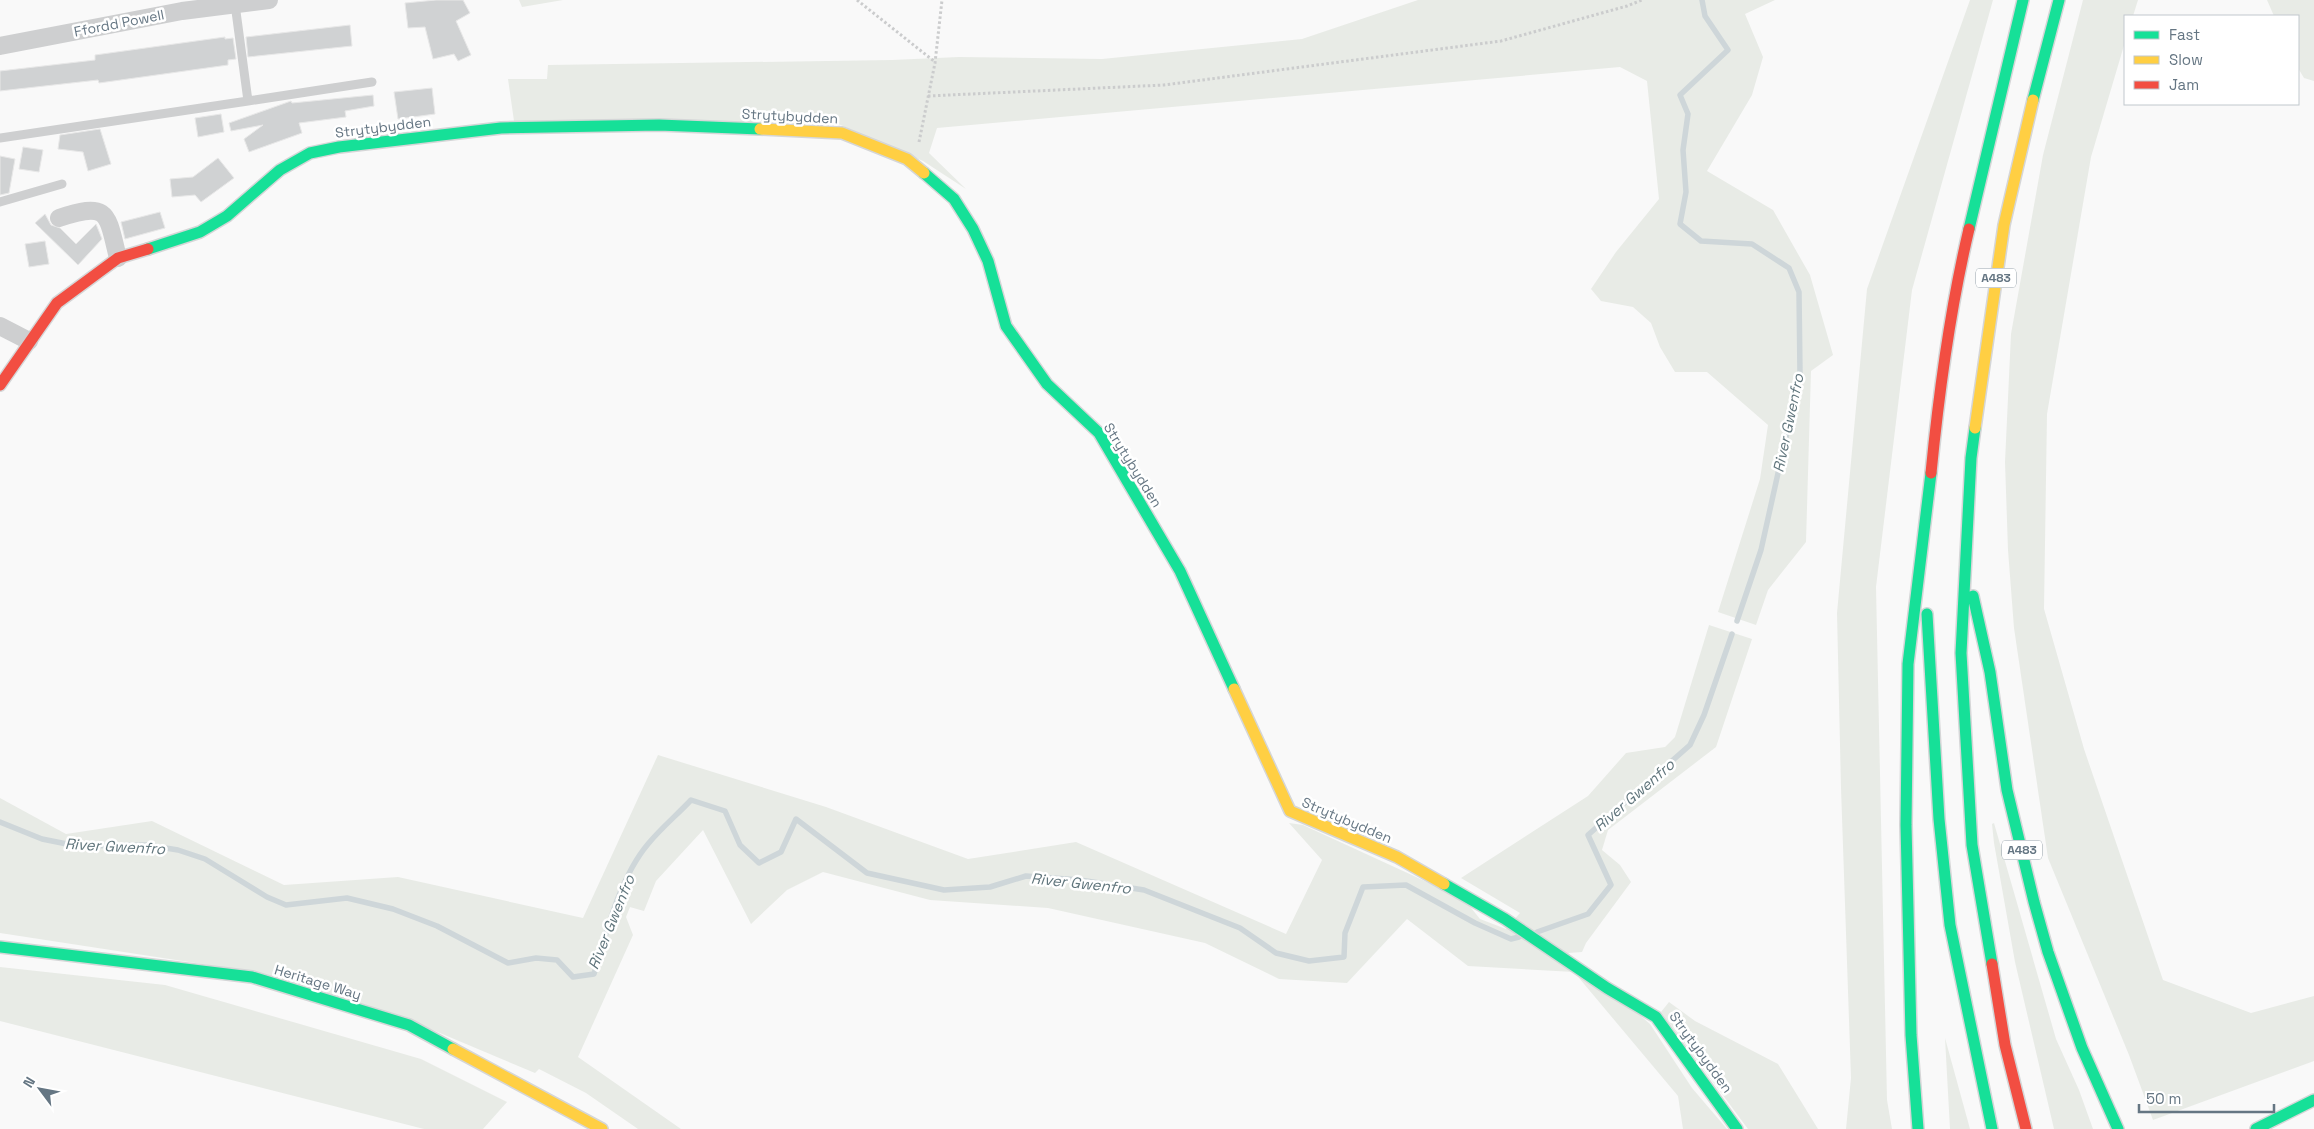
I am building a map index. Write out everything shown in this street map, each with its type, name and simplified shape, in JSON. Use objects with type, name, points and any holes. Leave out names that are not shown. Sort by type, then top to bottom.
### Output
[{"type":"main road","name":"A483","points":[[1992,1129],[1950,925],[1939,819],[1923,550],[1937,407],[1959,270],[2023,0]]},
{"type":"main road","name":"A483","points":[[2026,1129],[2003,1036],[1972,846],[1961,653],[1972,458],[1984,357],[2004,225],[2037,83],[2059,0]]},
{"type":"main road","name":"Strytybydden","points":[[0,385],[57,303],[118,258],[200,232],[227,216],[280,170],[310,153],[339,147],[501,128],[659,125],[842,133],[907,159],[954,199],[988,261],[1006,326],[1047,384],[1099,433],[1180,571],[1290,811],[1396,857],[1521,930],[1607,988],[1656,1017],[1737,1129]]},
{"type":"main road","points":[[1918,1129],[1911,1035],[1906,825],[1908,664],[1923,550]]},
{"type":"main road","name":"A483","points":[[1965,560],[1990,672],[2007,790],[2034,902],[2048,952],[2082,1048],[2118,1129]]},
{"type":"main road","name":"Heritage Way","points":[[0,947],[252,977],[409,1024],[602,1129]]},
{"type":"main road","points":[[2256,1129],[2314,1100]]},
{"type":"street","name":"Ffordd Powell","points":[[0,46],[182,11],[261,0]]},
{"type":"street","points":[[59,218],[78,212],[95,210],[103,212],[109,221],[118,258]]},
{"type":"street","points":[[0,326],[29,341]]},
{"type":"lane","points":[[235,4],[248,101]]},
{"type":"lane","points":[[0,138],[372,82]]},
{"type":"lane","points":[[0,202],[62,184]]},
{"type":"path","points":[[857,0],[935,62]]},
{"type":"path","points":[[907,159],[920,140],[935,62],[942,0]]},
{"type":"path","points":[[928,96],[1164,85],[1501,41],[1627,6],[1642,0]]},
{"type":"shaded area","points":[[519,0],[563,0],[522,7]]},
{"type":"shaded area","points":[[1418,0],[1775,0],[1745,14],[1763,57],[1752,95],[1707,171],[1773,210],[1810,275],[1833,355],[1811,371],[1806,542],[1768,590],[1756,625],[1718,612],[1760,479],[1768,425],[1707,372],[1675,372],[1660,347],[1651,323],[1633,307],[1601,301],[1591,289],[1616,252],[1659,199],[1647,81],[1620,67],[937,128],[929,153],[966,189],[923,161],[827,119],[797,125],[514,121],[508,79],[547,79],[548,65],[892,60],[959,57],[1102,59],[1302,39]]},
{"type":"shaded area","points":[[1970,0],[1993,0],[1912,290],[1876,587],[1887,1100],[1892,1129],[1846,1129],[1851,1078],[1837,613],[1867,289]]},
{"type":"shaded area","points":[[2083,0],[2138,0],[2133,15],[2124,15],[2124,45],[2091,157],[2047,414],[2044,609],[2084,749],[2163,980],[2251,1013],[2314,996],[2314,1061],[2153,1120],[2129,1055],[2048,858],[2014,628],[2008,550],[2005,462],[2011,334],[2043,155]]},
{"type":"shaded area","points":[[2267,0],[2314,0],[2314,81],[2304,78],[2299,70],[2299,15],[2274,15]]},
{"type":"shaded area","points":[[1709,625],[1752,639],[1716,747],[1608,830],[1602,850],[1620,865],[1631,882],[1586,943],[1582,952],[1568,953],[1650,1024],[1692,1088],[1727,1129],[1683,1129],[1678,1096],[1574,972],[1468,966],[1407,919],[1347,983],[1279,979],[1205,943],[1048,908],[930,900],[823,872],[787,890],[751,924],[703,830],[656,881],[644,911],[630,907],[626,917],[633,935],[578,1057],[681,1129],[638,1129],[586,1093],[539,1069],[535,1073],[409,1020],[241,970],[0,933],[0,798],[66,834],[152,821],[284,885],[398,877],[583,918],[658,755],[826,807],[968,859],[1076,842],[1286,934],[1322,860],[1289,823],[1303,825],[1464,899],[1480,919],[1506,929],[1520,913],[1461,878],[1588,796],[1626,753],[1665,747],[1675,737]]},
{"type":"shaded area","points":[[1994,823],[2056,1039],[2079,1090],[2093,1129],[2054,1129],[2015,962],[1994,843],[1992,824]]},
{"type":"shaded area","points":[[0,967],[165,985],[421,1059],[507,1102],[483,1129],[424,1129],[0,1021]]},
{"type":"shaded area","points":[[1669,1002],[1695,1021],[1778,1064],[1818,1129],[1748,1129],[1661,1012]]},
{"type":"shaded area","points":[[1945,1038],[1970,1129],[1950,1129]]},
{"type":"building","points":[[463,0],[470,13],[456,21],[471,55],[458,61],[454,54],[433,59],[425,27],[408,28],[405,3]]},
{"type":"building","points":[[350,25],[352,46],[248,57],[246,37]]},
{"type":"building","points":[[225,37],[225,39],[233,38],[236,59],[228,60],[228,65],[99,83],[98,80],[0,91],[0,71],[95,60],[95,55]]},
{"type":"building","points":[[432,88],[435,114],[398,119],[394,92]]},
{"type":"building","points":[[373,95],[374,106],[345,111],[346,117],[299,123],[302,133],[249,152],[244,139],[263,125],[231,131],[229,123],[291,101],[292,103]]},
{"type":"building","points":[[221,114],[224,132],[198,137],[195,118]]},
{"type":"building","points":[[100,129],[111,164],[88,171],[83,152],[58,149],[60,135]]},
{"type":"building","points":[[23,147],[43,150],[39,172],[19,169]]},
{"type":"building","points":[[0,156],[15,159],[9,193],[0,195]]},
{"type":"building","points":[[218,158],[234,178],[201,202],[195,195],[172,197],[170,179],[193,177]]},
{"type":"building","points":[[160,212],[165,228],[125,239],[121,222]]},
{"type":"building","points":[[45,214],[51,225],[60,228],[76,244],[96,224],[102,239],[78,265],[35,223]]},
{"type":"building","points":[[45,241],[49,264],[29,267],[25,244]]},
{"type":"waterway","name":"River Gwenfro","points":[[1702,0],[1705,16],[1728,50],[1680,95],[1688,114],[1683,150],[1686,192],[1680,224],[1701,241],[1752,244],[1789,268],[1799,292],[1800,374],[1761,550],[1737,621]]},
{"type":"waterway","name":"River Gwenfro","points":[[1537,932],[1588,914],[1611,885],[1588,835],[1690,745],[1704,715],[1732,634]]},
{"type":"waterway","name":"River Gwenfro","points":[[0,822],[42,839],[77,846],[147,845],[178,850],[205,859],[267,897],[286,905],[347,898],[393,909],[437,926],[508,963],[536,958],[557,960],[573,977],[594,974],[615,906],[629,872],[638,857],[658,832],[691,800],[725,811],[740,845],[759,863],[781,852],[796,819],[867,873],[944,890],[990,887],[1026,876],[1080,880],[1144,890],[1240,928],[1276,953],[1309,961],[1344,957],[1345,933],[1363,887],[1406,885],[1475,923],[1511,939],[1519,937]]},
{"type":"traffic: fast","points":[[1969,229],[2023,0]]},
{"type":"traffic: fast","points":[[2033,100],[2059,0]]},
{"type":"traffic: fast","points":[[148,249],[200,232],[227,216],[280,170],[310,153],[339,147],[501,128],[659,125],[760,129]]},
{"type":"traffic: fast","points":[[924,173],[954,199],[973,229],[988,261],[1006,326],[1047,384],[1099,433],[1180,571],[1234,689]]},
{"type":"traffic: fast","points":[[1975,428],[1971,458],[1961,653],[1972,845],[1992,964]]},
{"type":"traffic: fast","points":[[1918,1129],[1911,1035],[1906,825],[1908,664],[1931,473]]},
{"type":"traffic: fast","points":[[1973,596],[1990,672],[2007,790],[2034,902],[2048,952],[2082,1048],[2118,1129]]},
{"type":"traffic: fast","points":[[1927,614],[1939,819],[1950,925],[1992,1129]]},
{"type":"traffic: fast","points":[[1444,884],[1505,919],[1607,988],[1656,1017],[1737,1129]]},
{"type":"traffic: fast","points":[[0,947],[252,977],[409,1025],[453,1049]]},
{"type":"traffic: fast","points":[[2256,1129],[2314,1100]]},
{"type":"traffic: slow","points":[[1975,428],[2004,225],[2033,100]]},
{"type":"traffic: slow","points":[[760,129],[842,133],[907,159],[924,173]]},
{"type":"traffic: slow","points":[[1234,689],[1290,811],[1397,857],[1444,884]]},
{"type":"traffic: slow","points":[[453,1049],[602,1129]]},
{"type":"traffic: jam","points":[[1931,473],[1946,350],[1956,289],[1969,229]]},
{"type":"traffic: jam","points":[[0,385],[57,303],[118,258],[148,249]]},
{"type":"traffic: jam","points":[[1992,964],[2005,1045],[2026,1129]]}]
